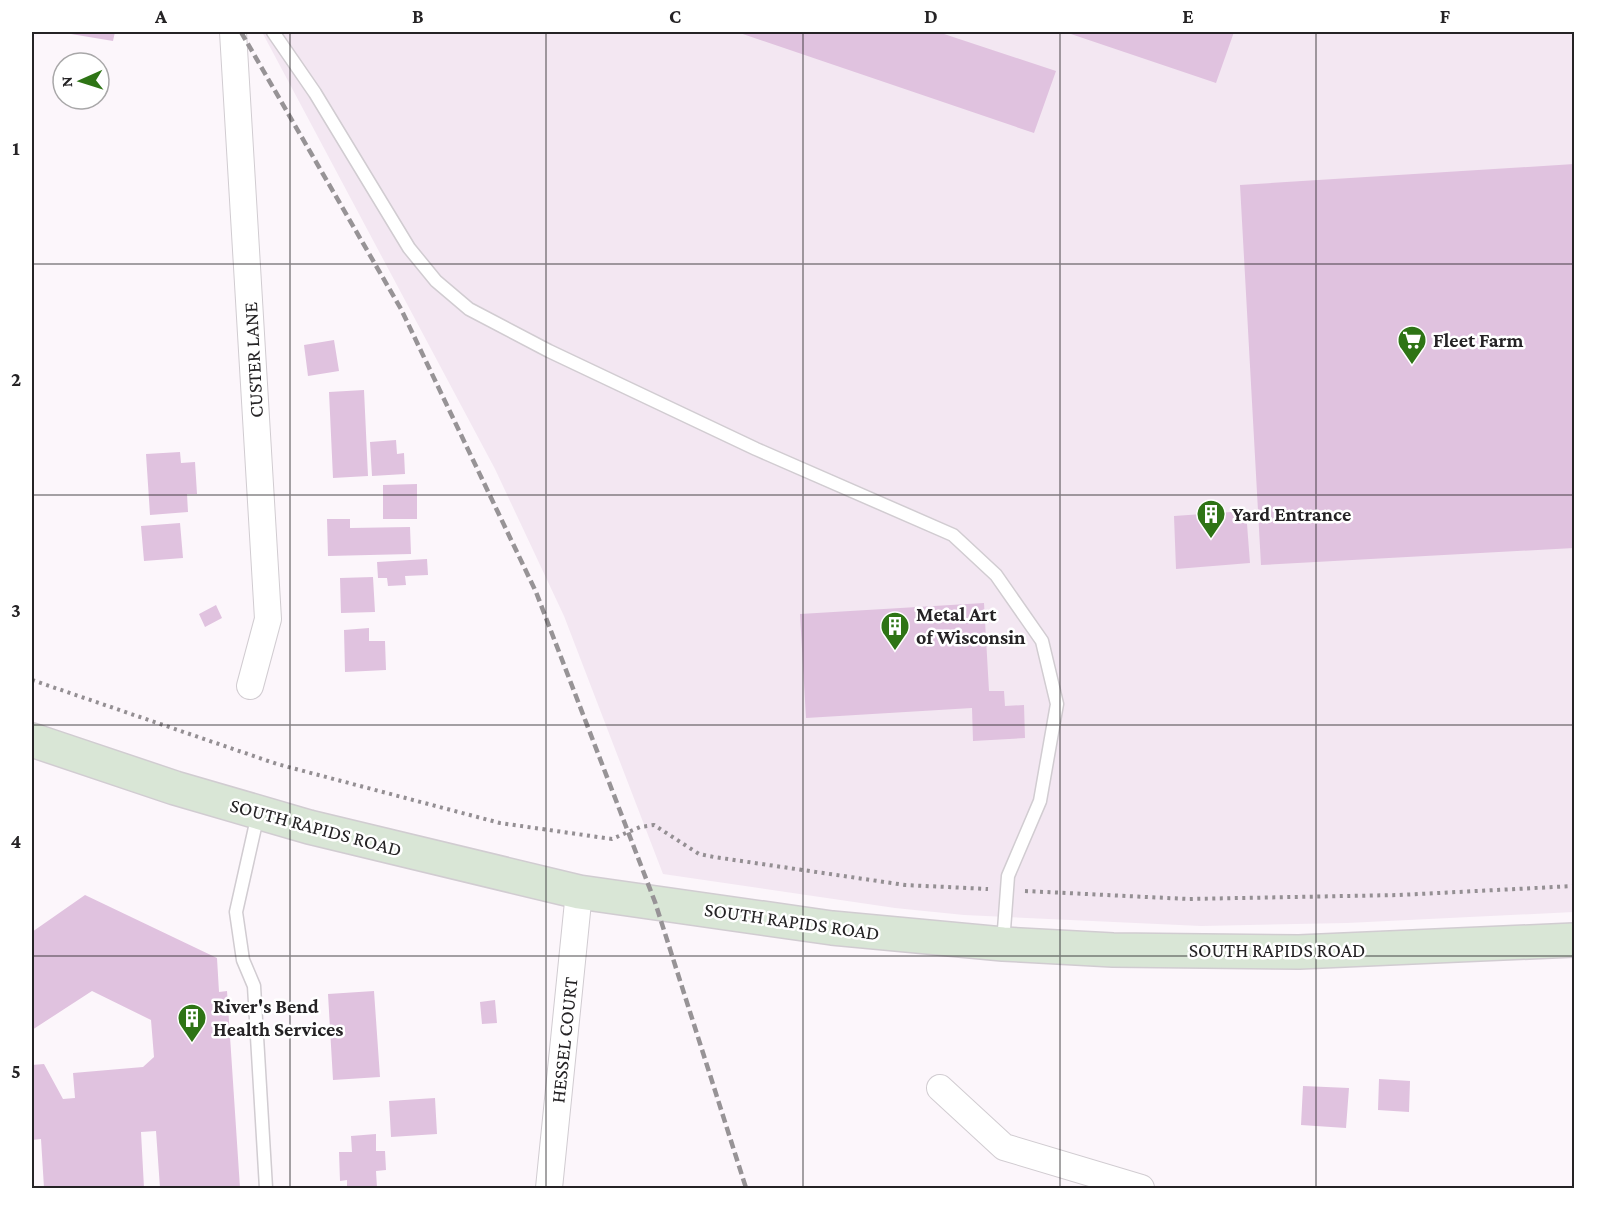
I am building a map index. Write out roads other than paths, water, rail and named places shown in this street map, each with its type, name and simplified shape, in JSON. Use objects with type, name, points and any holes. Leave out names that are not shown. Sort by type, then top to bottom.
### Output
[{"type":"main road","name":"SOUTH RAPIDS ROAD","points":[[32,740],[175,789],[258,813],[579,892],[832,928],[1003,944],[1113,950],[1299,952],[1575,940]]},
{"type":"street","name":"CUSTER LANE","points":[[233,32],[268,619],[250,686]]},
{"type":"street","name":"HESSEL COURT","points":[[549,1188],[579,892]]},
{"type":"street","points":[[940,1088],[1004,1147],[1141,1188]]},
{"type":"lane","points":[[273,32],[315,93],[409,248],[436,281],[469,309],[549,351],[756,449],[953,535],[996,575],[1042,641],[1057,704],[1040,801],[1008,876],[1003,944]]},
{"type":"lane","points":[[258,813],[236,912],[243,960],[254,986],[266,1188]]},
{"type":"railway","points":[[241,32],[401,309],[536,592],[655,902],[746,1188]]},
{"type":"place","name":"Fleet Farm","points":[[1412,366]]},
{"type":"place","name":"Yard Entrance","points":[[1211,540]]},
{"type":"place","name":"Metal Art of Wisconsin","points":[[895,652]]},
{"type":"place","name":"River's Bend Health Services","points":[[192,1044]]}]
